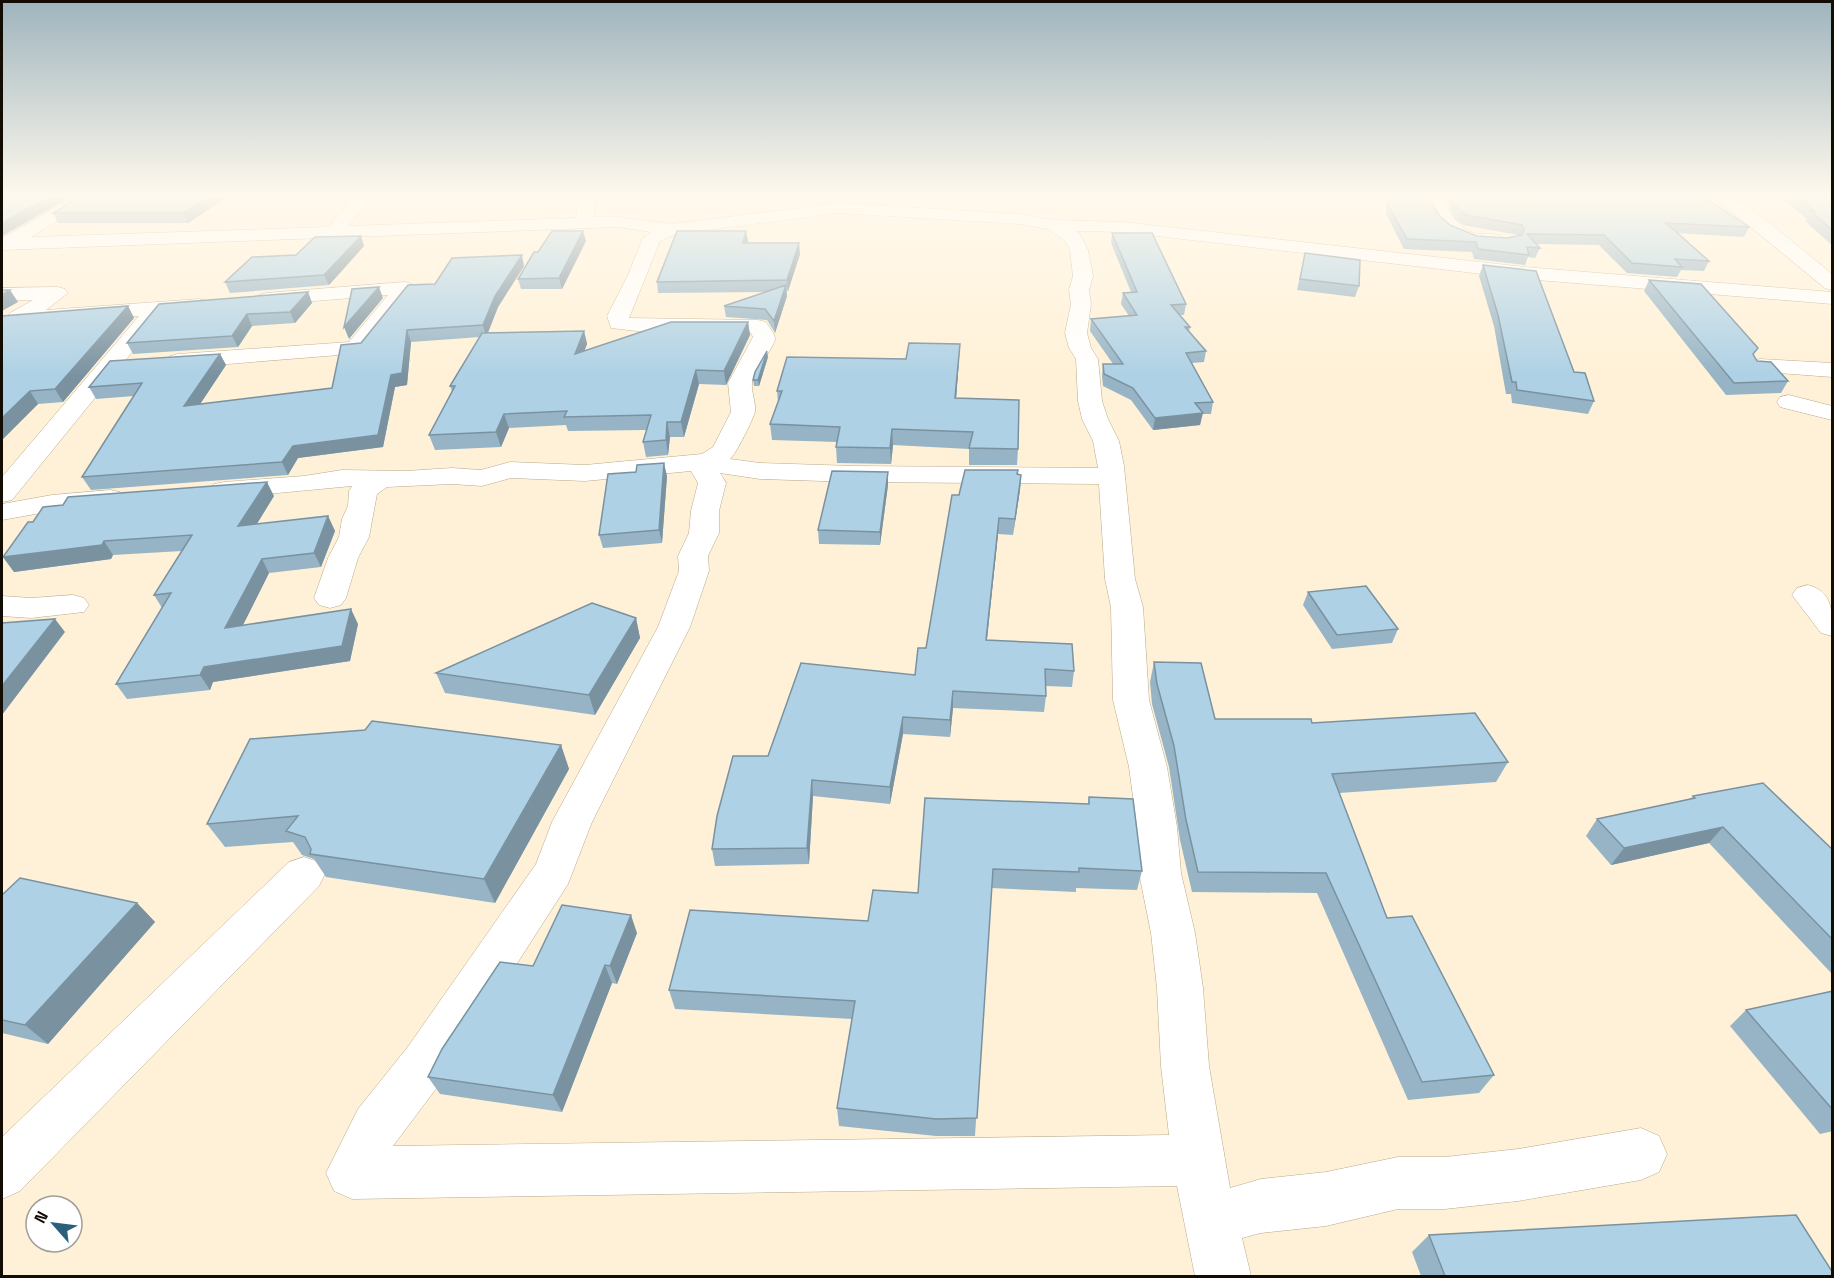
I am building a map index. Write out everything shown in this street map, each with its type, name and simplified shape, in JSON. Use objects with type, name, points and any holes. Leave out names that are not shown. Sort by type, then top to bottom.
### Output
[{"type":"street","points":[[645,257],[618,316],[619,323],[671,327],[700,325],[758,327],[764,337],[763,344],[755,352],[740,383],[743,411],[732,431],[725,451],[704,462]]},
{"type":"street","points":[[1079,257],[1083,276],[1079,290],[1081,304],[1076,333],[1080,348],[1087,359],[1086,381],[1090,401],[1095,419],[1106,441],[1112,476],[1120,579],[1127,607],[1131,700],[1148,767],[1157,827],[1160,873],[1173,933],[1180,988],[1185,1066],[1198,1160],[1223,1276]]},
{"type":"street","points":[[1386,257],[1525,273],[1776,296],[1833,298]]},
{"type":"street","points":[[1800,257],[1833,284]]},
{"type":"street","points":[[109,365],[356,348],[405,288],[252,300]]},
{"type":"street","points":[[2,294],[58,293],[18,318],[216,303]]},
{"type":"street","points":[[2,494],[157,308]]},
{"type":"street","points":[[1760,366],[1833,370]]},
{"type":"street","points":[[1789,402],[1833,413]]},
{"type":"street","points":[[704,462],[712,483],[705,511],[704,532],[693,555],[694,571],[681,600],[674,627],[572,822],[553,873],[460,1013],[376,1127],[352,1173],[1198,1160]]},
{"type":"street","points":[[201,491],[304,484],[342,478],[452,476],[482,478],[510,470],[585,473],[704,462],[760,471],[1112,476]]},
{"type":"street","points":[[330,598],[343,558],[354,537],[356,519],[362,506],[363,491],[380,479]]},
{"type":"street","points":[[2,512],[52,503],[133,496]]},
{"type":"street","points":[[1833,596],[1808,596],[1833,625]]},
{"type":"street","points":[[2,606],[32,608],[73,605]]},
{"type":"street","points":[[2,1173],[304,874]]},
{"type":"street","points":[[1211,1220],[1261,1206],[1326,1199],[1398,1183],[1445,1183],[1518,1175],[1641,1154]]},
{"type":"building","points":[[252,257],[341,257],[324,275],[225,282]]},
{"type":"building","points":[[521,257],[495,296],[483,325],[407,330],[402,373],[391,375],[378,435],[293,446],[282,462],[82,477],[142,383],[89,387],[110,361],[220,354],[184,406],[332,388],[341,345],[361,343],[408,285],[435,284],[452,258]]},
{"type":"building","points":[[531,257],[570,257],[559,278],[518,279]]},
{"type":"building","points":[[667,257],[795,257],[787,280],[657,282]]},
{"type":"building","points":[[1122,257],[1163,257],[1186,304],[1171,305],[1190,327],[1185,327],[1206,351],[1186,353],[1213,402],[1195,403],[1203,413],[1155,418],[1133,388],[1104,374],[1103,364],[1123,364],[1091,319],[1137,315],[1123,293],[1137,292]]},
{"type":"building","points":[[1304,257],[1360,260],[1359,286],[1300,279]]},
{"type":"building","points":[[1626,257],[1704,257],[1709,261],[1675,259],[1682,267],[1632,263]]},
{"type":"building","points":[[1483,265],[1536,271],[1574,372],[1585,373],[1594,401],[1517,390],[1516,382],[1512,382],[1498,315]]},
{"type":"building","points":[[1649,280],[1701,284],[1758,348],[1753,354],[1757,361],[1771,362],[1788,381],[1734,383]]},
{"type":"building","points":[[786,285],[774,321],[765,309],[724,306]]},
{"type":"building","points":[[379,287],[344,327],[352,289]]},
{"type":"building","points":[[308,292],[290,312],[247,314],[232,336],[127,343],[159,304]]},
{"type":"building","points":[[128,306],[55,389],[30,391],[2,418],[2,316]]},
{"type":"building","points":[[671,322],[748,322],[724,371],[696,370],[681,422],[667,422],[666,440],[643,442],[651,415],[564,417],[567,411],[504,414],[496,432],[429,435],[455,386],[450,386],[482,333],[584,331],[575,354]]},
{"type":"building","points":[[909,343],[960,344],[955,398],[1019,400],[1018,449],[969,448],[973,432],[892,429],[890,448],[836,447],[840,427],[770,424],[782,391],[777,391],[787,357],[906,359]]},
{"type":"building","points":[[767,351],[758,380],[753,380],[755,372]]},
{"type":"building","points":[[664,463],[659,530],[599,535],[608,474],[636,472],[637,465]]},
{"type":"building","points":[[965,470],[1018,470],[1017,474],[1021,475],[1015,519],[999,518],[986,640],[1072,644],[1074,671],[1045,669],[1046,696],[953,691],[950,720],[903,717],[890,787],[812,780],[807,848],[712,849],[717,816],[733,756],[768,756],[801,663],[915,675],[918,648],[926,648],[952,495],[959,495]]},
{"type":"building","points":[[832,471],[888,472],[880,532],[818,530]]},
{"type":"building","points":[[267,482],[238,526],[328,516],[314,553],[262,559],[225,628],[351,609],[342,646],[204,667],[200,675],[116,684],[171,593],[154,595],[192,535],[104,541],[102,545],[3,557],[28,522],[33,522],[43,507],[63,505],[68,497]]},
{"type":"building","points":[[1366,586],[1398,629],[1337,635],[1308,592]]},
{"type":"building","points":[[592,603],[636,618],[589,695],[436,673]]},
{"type":"building","points":[[55,619],[2,686],[2,623]]},
{"type":"building","points":[[1154,662],[1201,663],[1215,719],[1311,719],[1312,723],[1475,713],[1508,762],[1332,774],[1387,918],[1412,916],[1494,1075],[1422,1082],[1326,873],[1198,872],[1186,820],[1174,746],[1157,684]]},
{"type":"building","points":[[372,721],[561,745],[484,879],[310,854],[311,849],[305,837],[286,831],[298,816],[207,824],[250,739],[365,730]]},
{"type":"building","points":[[1763,783],[1833,850],[1833,940],[1723,827],[1624,848],[1597,819],[1695,798],[1693,796]]},
{"type":"building","points":[[1089,797],[1133,799],[1142,871],[1079,868],[1079,872],[993,869],[977,1118],[936,1119],[837,1108],[855,1001],[669,990],[690,910],[868,921],[873,890],[918,893],[925,798],[1089,804]]},
{"type":"building","points":[[20,878],[137,903],[25,1025],[2,1020],[2,895]]},
{"type":"building","points":[[562,905],[631,915],[610,966],[605,965],[553,1095],[428,1077],[442,1049],[500,962],[533,966]]},
{"type":"building","points":[[1833,991],[1833,1110],[1746,1010]]},
{"type":"building","points":[[1796,1215],[1833,1276],[1445,1276],[1429,1235]]}]
